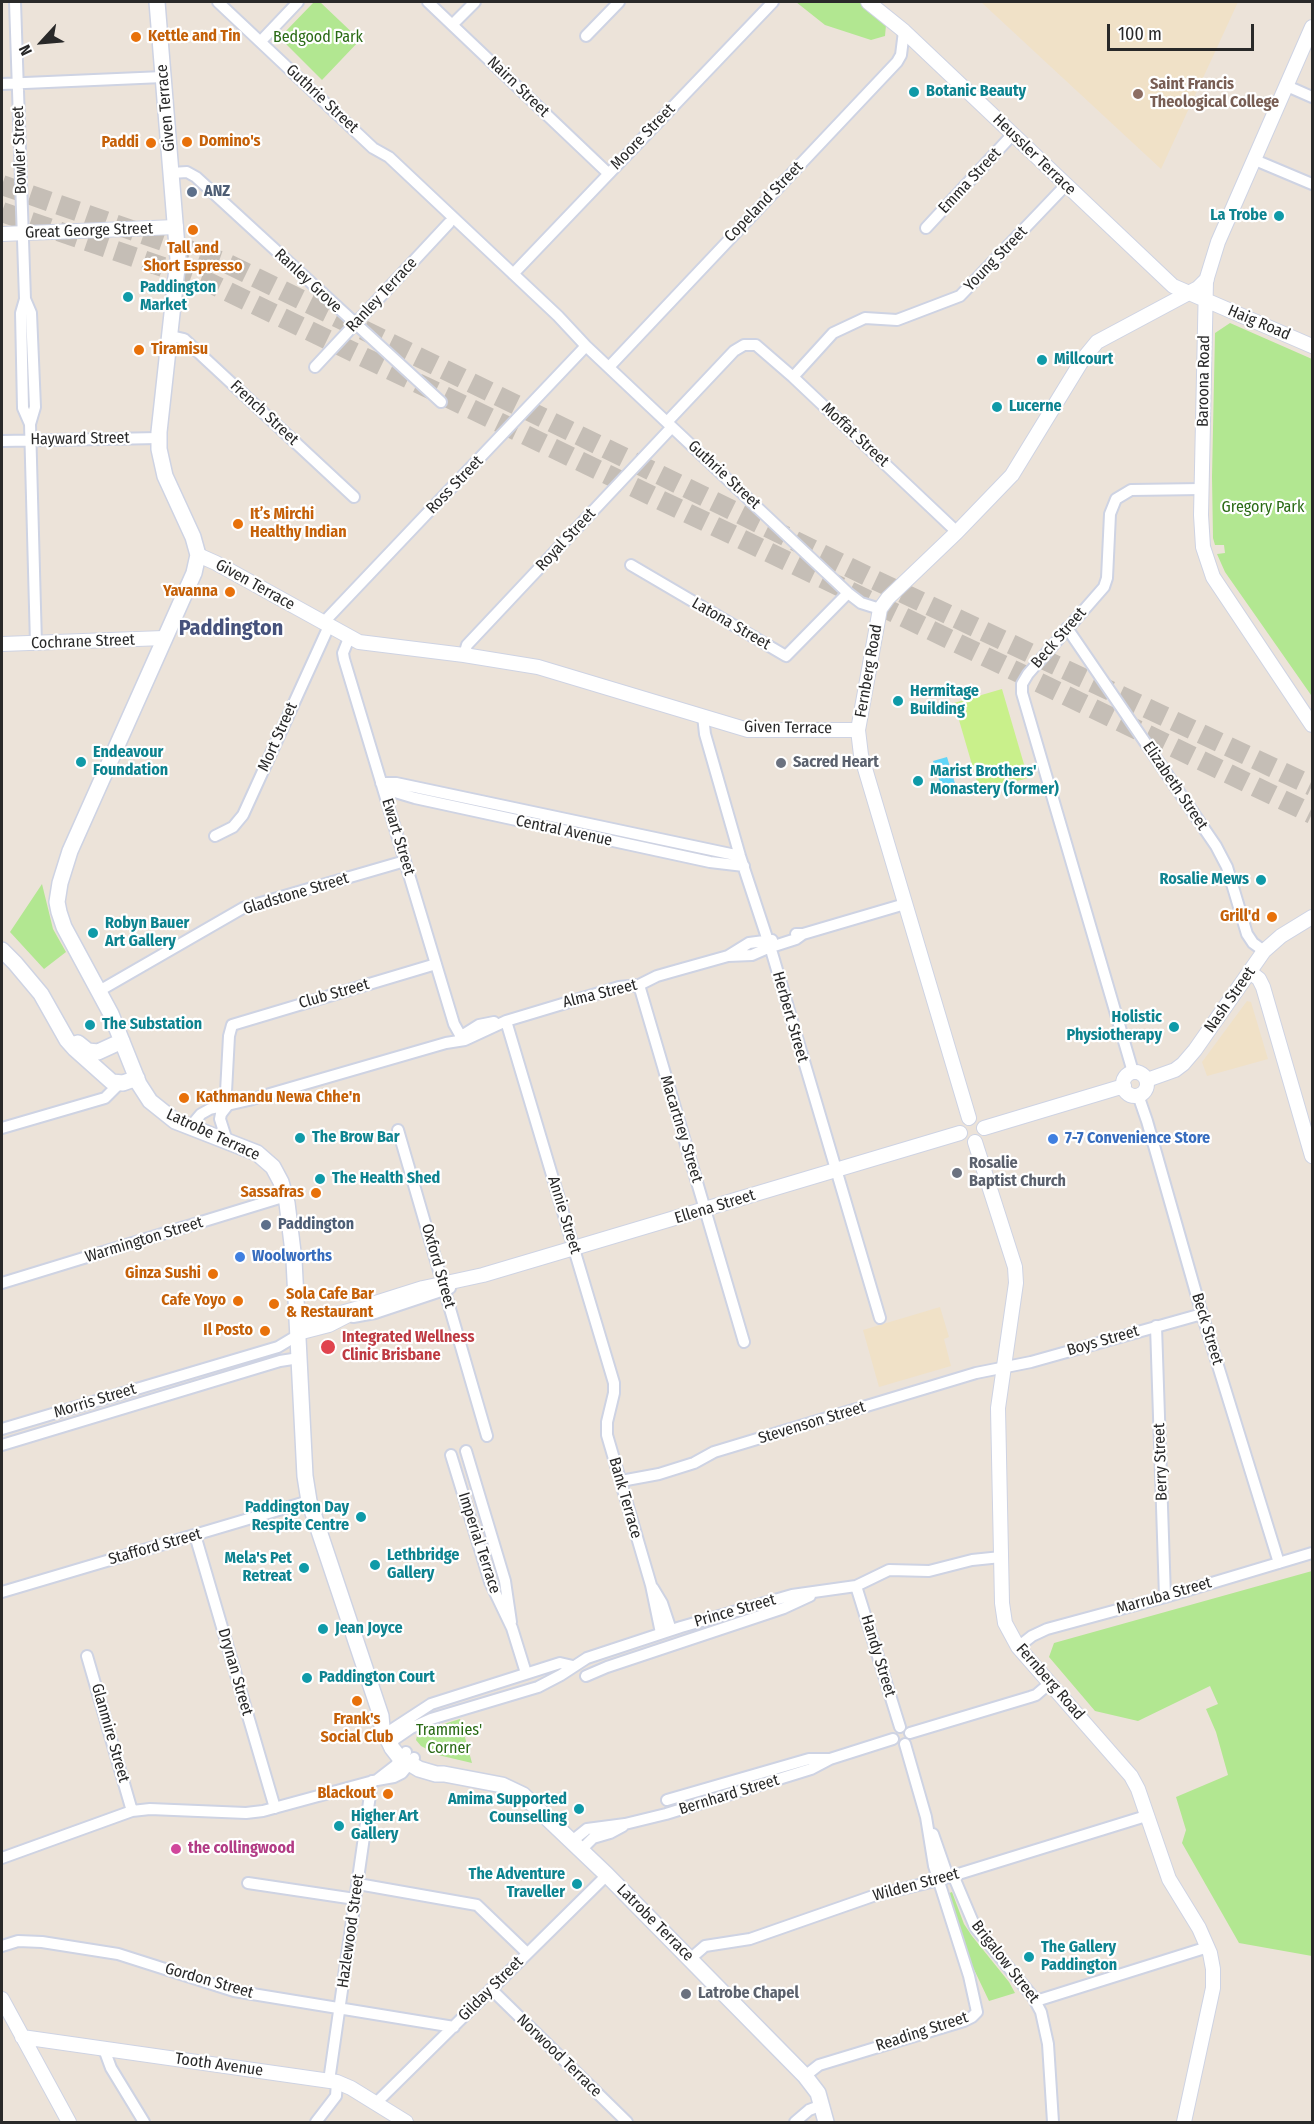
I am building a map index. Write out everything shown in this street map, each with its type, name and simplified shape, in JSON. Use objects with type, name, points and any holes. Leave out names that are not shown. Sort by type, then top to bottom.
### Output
[{"type":"main road","name":"Given Terrace","points":[[157,2],[178,267],[159,438],[163,470],[193,537],[198,555]]},
{"type":"main road","name":"Latrobe Terrace","points":[[198,555],[194,573],[70,851],[57,902],[61,919],[111,1014],[116,1045],[145,1094],[160,1110],[175,1121],[250,1149],[267,1160],[280,1179],[286,1196],[294,1260],[305,1476],[309,1501],[381,1716],[399,1748],[436,1774],[444,1773],[502,1785],[518,1792],[576,1845],[805,2076],[818,2093],[826,2122]]},
{"type":"main road","points":[[2,950],[31,981],[70,1043],[112,1082],[120,1083],[136,1078]]},
{"type":"main road","points":[[48,1005],[85,1048],[98,1052],[116,1045]]},
{"type":"main road","points":[[105,1075],[101,1069],[101,1060],[105,1052],[116,1045]]},
{"type":"street","name":"Bowler Street","points":[[15,2],[26,299],[21,313],[23,408],[30,424],[36,644]]},
{"type":"street","name":"Guthrie Street","points":[[218,2],[374,148],[389,157],[848,592],[861,603],[880,609]]},
{"type":"street","points":[[261,41],[298,2]]},
{"type":"street","name":"Nairn Street","points":[[428,2],[608,173]]},
{"type":"street","points":[[453,24],[475,2]]},
{"type":"street","points":[[586,36],[619,2]]},
{"type":"street","name":"Moore Street","points":[[513,274],[773,2]]},
{"type":"street","name":"Heussler Terrace","points":[[868,2],[904,31],[1170,283],[1205,300]]},
{"type":"street","name":"Baroona Road","points":[[1312,27],[1218,242],[1207,279],[1202,489],[1202,539],[1209,567],[1219,587],[1312,725]]},
{"type":"street","name":"Copeland Street","points":[[609,367],[897,62],[901,55],[904,31]]},
{"type":"street","points":[[2,84],[163,77]]},
{"type":"street","points":[[1287,86],[1312,97]]},
{"type":"street","name":"Emma Street","points":[[926,228],[1013,134]]},
{"type":"street","name":"Guthrie Street","points":[[374,148],[383,162],[554,321],[573,333]]},
{"type":"street","points":[[1255,160],[1312,184]]},
{"type":"street","name":"Ranley Grove","points":[[171,173],[187,172],[196,177],[441,402]]},
{"type":"street","name":"Young Street","points":[[793,377],[834,333],[865,318],[897,320],[960,296],[1066,185]]},
{"type":"street","name":"Ranley Terrace","points":[[315,367],[449,223]]},
{"type":"street","name":"Great George Street","points":[[2,234],[176,227]]},
{"type":"street","name":"Fernberg Road","points":[[969,1118],[864,766],[858,730],[880,609],[888,598],[1012,475],[1083,359],[1097,342],[1201,286],[1207,279]]},
{"type":"street","name":"Haig Road","points":[[1205,300],[1312,346]]},
{"type":"street","name":"French Street","points":[[171,336],[184,339],[354,497]]},
{"type":"street","name":"Moffat Street","points":[[750,344],[763,349],[957,532]]},
{"type":"street","name":"Royal Street","points":[[464,655],[467,645],[670,425],[734,351],[750,344]]},
{"type":"street","name":"Ross Street","points":[[326,625],[586,346]]},
{"type":"street","name":"Hayward Street","points":[[2,441],[159,438]]},
{"type":"street","name":"Beck Street","points":[[1133,1072],[1022,688],[1025,677],[1104,587],[1107,578],[1110,514],[1116,499],[1131,490],[1202,489]]},
{"type":"street","name":"Given Terrace","points":[[198,555],[349,638],[370,645],[464,655],[538,667],[748,730],[858,730]]},
{"type":"street","name":"Latona Street","points":[[631,565],[786,656],[848,592]]},
{"type":"street","name":"Mort Street","points":[[215,836],[233,827],[243,815],[326,625]]},
{"type":"street","name":"Elizabeth Street","points":[[1067,628],[1216,846],[1227,867],[1247,934],[1253,943],[1264,951]]},
{"type":"street","name":"Cochrane Street","points":[[2,644],[164,638]]},
{"type":"street","name":"Ewart Street","points":[[349,638],[343,652],[344,659],[454,1024],[462,1038]]},
{"type":"street","name":"Herbert Street","points":[[703,716],[705,734],[742,861],[880,1318]]},
{"type":"street","name":"Central Avenue","points":[[383,787],[396,783],[742,861]]},
{"type":"street","name":"Gladstone Street","points":[[99,991],[243,908],[405,861]]},
{"type":"street","name":"Alma Street","points":[[190,1127],[204,1112],[462,1038],[484,1023],[506,1021],[618,987],[639,985],[660,975],[728,956],[748,943],[768,944],[789,935],[803,934],[905,904]]},
{"type":"street","name":"Nash Street","points":[[1147,1080],[1176,1070],[1190,1057],[1264,951],[1281,936],[1312,917]]},
{"type":"street","name":"Club Street","points":[[228,1105],[226,1095],[232,1025],[436,964]]},
{"type":"street","points":[[1250,972],[1259,979],[1263,987],[1312,1156]]},
{"type":"street","name":"Macartney Street","points":[[639,985],[744,1342]]},
{"type":"street","name":"Annie Street","points":[[506,1021],[614,1383],[610,1410]]},
{"type":"street","points":[[1133,1072],[1140,1073],[1147,1080],[1145,1091],[1138,1095],[1128,1093],[1124,1086],[1126,1076],[1133,1072]]},
{"type":"street","points":[[94,1100],[103,1089],[105,1075]]},
{"type":"street","points":[[2,1128],[107,1096],[120,1083]]},
{"type":"street","points":[[984,1128],[1124,1086]]},
{"type":"street","name":"Beck Street","points":[[1138,1095],[1202,1314],[1279,1563]]},
{"type":"street","points":[[226,1141],[220,1119],[228,1105]]},
{"type":"street","points":[[969,1118],[980,1121],[984,1128],[981,1138],[975,1142],[968,1141],[960,1133],[961,1125],[969,1118]]},
{"type":"street","name":"Oxford Street","points":[[399,1130],[487,1436]]},
{"type":"street","name":"Ellena Street","points":[[298,1329],[375,1313],[468,1278],[960,1133]]},
{"type":"street","name":"Fernberg Road","points":[[975,1142],[1015,1267],[1016,1283],[998,1408],[1001,1557],[1005,1623],[1018,1647],[1131,1776],[1138,1789],[1169,1880],[1208,1947],[1214,1969],[1213,1988],[1184,2122]]},
{"type":"street","name":"Warmington Street","points":[[2,1283],[286,1196]]},
{"type":"street","name":"Ellena Street","points":[[298,1329],[314,1321],[366,1306],[444,1287]]},
{"type":"street","name":"Ellena Street","points":[[333,1323],[366,1306]]},
{"type":"street","name":"Boys Street","points":[[1004,1367],[1031,1362],[1202,1314]]},
{"type":"street","name":"Berry Street","points":[[1156,1326],[1165,1597]]},
{"type":"street","name":"Morris Street","points":[[2,1430],[278,1347],[298,1329]]},
{"type":"street","name":"Morris Street","points":[[2,1445],[280,1361],[299,1358]]},
{"type":"street","name":"Stevenson Street","points":[[621,1482],[668,1471],[694,1463],[714,1452],[976,1373],[1004,1367]]},
{"type":"street","points":[[166,1379],[170,1395]]},
{"type":"street","name":"Bank Terrace","points":[[610,1410],[606,1425],[607,1435],[666,1631]]},
{"type":"street","points":[[25,1423],[29,1437]]},
{"type":"street","name":"Imperial Terrace","points":[[466,1451],[505,1581],[512,1628]]},
{"type":"street","name":"Imperial Terrace","points":[[451,1455],[490,1582],[512,1628],[526,1673]]},
{"type":"street","name":"Stafford Street","points":[[2,1592],[309,1501]]},
{"type":"street","name":"Drynan Street","points":[[195,1535],[275,1808]]},
{"type":"street","name":"Marruba Street","points":[[1018,1647],[1032,1636],[1047,1629],[1312,1553]]},
{"type":"street","name":"Prince Street","points":[[399,1748],[407,1730],[431,1719],[538,1687],[561,1676],[587,1658],[666,1631],[773,1600],[823,1589],[856,1586],[889,1570],[929,1571],[972,1560],[1001,1557]]},
{"type":"street","name":"Handy Street","points":[[856,1586],[900,1727]]},
{"type":"street","name":"Prince Street","points":[[586,1676],[784,1608],[823,1589]]},
{"type":"street","points":[[648,1639],[656,1652]]},
{"type":"street","name":"Prince Street","points":[[648,1639],[687,1641]]},
{"type":"street","name":"Glanmire Street","points":[[87,1656],[132,1811]]},
{"type":"street","name":"Prince Street","points":[[399,1748],[406,1721],[431,1704],[562,1663],[573,1666]]},
{"type":"street","points":[[910,1733],[1030,1697],[1050,1683]]},
{"type":"street","name":"Prince Street","points":[[406,1721],[431,1719]]},
{"type":"street","points":[[900,1727],[907,1729],[910,1738],[905,1744],[899,1745],[893,1739],[894,1730],[900,1727]]},
{"type":"street","name":"Bernhard Street","points":[[576,1845],[586,1829],[625,1824],[666,1814],[814,1768],[830,1759],[893,1739]]},
{"type":"street","points":[[905,1744],[926,1817],[947,1877]]},
{"type":"street","points":[[3,1854],[132,1811],[150,1809],[246,1813],[275,1808],[394,1777],[402,1773],[399,1748]]},
{"type":"street","name":"Bernhard Street","points":[[667,1800],[798,1761],[812,1758],[830,1759]]},
{"type":"street","name":"Hazlewood Street","points":[[316,2122],[336,2096],[333,2082],[340,2009],[374,1781]]},
{"type":"street","name":"Wilden Street","points":[[690,1959],[705,1946],[750,1939],[873,1896],[947,1877],[1146,1816]]},
{"type":"street","name":"Gilday Street","points":[[376,2103],[606,1875]]},
{"type":"street","name":"Brigalow Street","points":[[947,1877],[977,1930],[1036,2001],[1044,2019],[1053,2122]]},
{"type":"street","name":"Reading Street","points":[[805,2076],[819,2065],[964,2021],[976,2013],[977,2005],[947,1877]]},
{"type":"street","points":[[249,1883],[355,1899]]},
{"type":"street","points":[[357,1884],[477,1905],[527,1953]]},
{"type":"street","name":"Gordon Street","points":[[2,1946],[18,1941],[42,1942],[118,1954],[234,1991],[454,2027]]},
{"type":"street","points":[[1036,2001],[1208,1947]]},
{"type":"street","name":"Norwood Terrace","points":[[491,1989],[627,2122]]},
{"type":"street","points":[[2,1999],[69,2122]]},
{"type":"street","name":"Tooth Avenue","points":[[22,2037],[333,2082],[351,2088],[406,2122]]},
{"type":"street","points":[[104,2049],[111,2068],[144,2122]]},
{"type":"street","points":[[795,2122],[809,2110],[822,2105]]},
{"type":"shaded area","name":"Saint Francis Theological College","points":[[981,2],[1238,2],[1161,169]]},
{"type":"shaded area","points":[[1247,1001],[1251,1002],[1268,1059],[1207,1076],[1202,1062]]},
{"type":"shaded area","points":[[940,1307],[949,1337],[944,1339],[951,1366],[879,1387],[863,1330]]},
{"type":"green space","name":"Bedgood Park","points":[[314,2],[320,2],[360,40],[322,80],[282,40],[283,34]]},
{"type":"green space","points":[[796,2],[859,2],[886,25],[885,36],[871,40],[825,25]]},
{"type":"green space","name":"Gregory Park","points":[[1230,323],[1312,359],[1311,695],[1225,572],[1217,554],[1225,553],[1224,545],[1215,545],[1213,538],[1215,333]]},
{"type":"green space","points":[[1002,689],[1028,778],[980,792],[954,703]]},
{"type":"green space","points":[[42,884],[53,929],[66,952],[44,969],[10,932]]},
{"type":"green space","points":[[1312,1571],[1312,1956],[1239,1943],[1182,1843],[1186,1830],[1176,1797],[1228,1775],[1216,1732],[1206,1709],[1218,1704],[1210,1686],[1138,1721],[1095,1711],[1049,1657],[1054,1643]]},
{"type":"green space","name":"Trammies' Corner","points":[[460,1719],[472,1763],[438,1755],[421,1746],[416,1740],[418,1732]]},
{"type":"green space","points":[[952,1892],[964,1924],[1015,1993],[989,2001],[970,1961],[955,1920],[947,1894]]},
{"type":"water","points":[[947,757],[957,790],[944,795],[933,761]]},
{"type":"tunnel","points":[[2,185],[226,263],[873,579],[1312,786]]},
{"type":"tunnel","points":[[2,212],[210,283],[1312,814]]},
{"type":"place","name":"Kettle and Tin","points":[[136,37]]},
{"type":"place","name":"Botanic Beauty","points":[[914,92]]},
{"type":"place","name":"Saint Francis Theological College","points":[[1138,94]]},
{"type":"place","name":"Domino's","points":[[187,142]]},
{"type":"place","name":"Paddi","points":[[151,143]]},
{"type":"place","name":"ANZ","points":[[192,192]]},
{"type":"place","name":"La Trobe","points":[[1279,216]]},
{"type":"place","name":"Tall and Short Espresso","points":[[193,230]]},
{"type":"place","name":"Paddington Market","points":[[128,297]]},
{"type":"place","name":"Tiramisu","points":[[139,350]]},
{"type":"place","name":"Millcourt","points":[[1042,360]]},
{"type":"place","name":"Lucerne","points":[[997,407]]},
{"type":"place","name":"It’s Mirchi Healthy Indian","points":[[238,524]]},
{"type":"place","name":"Yavanna","points":[[230,592]]},
{"type":"place","name":"Hermitage Building","points":[[898,701]]},
{"type":"place","name":"Endeavour Foundation","points":[[81,762]]},
{"type":"place","name":"Sacred Heart","points":[[781,763]]},
{"type":"place","name":"Marist Brothers' Monastery (former)","points":[[918,781]]},
{"type":"place","name":"Rosalie Mews","points":[[1261,880]]},
{"type":"place","name":"Grill'd","points":[[1272,917]]},
{"type":"place","name":"Robyn Bauer Art Gallery","points":[[93,933]]},
{"type":"place","name":"The Substation","points":[[90,1025]]},
{"type":"place","name":"Holistic Physiotherapy","points":[[1174,1027]]},
{"type":"place","name":"Kathmandu Newa Chhe'n","points":[[184,1098]]},
{"type":"place","name":"The Brow Bar","points":[[300,1138]]},
{"type":"place","name":"7-7 Convenience Store","points":[[1053,1139]]},
{"type":"place","name":"Rosalie Baptist Church","points":[[957,1173]]},
{"type":"place","name":"The Health Shed","points":[[320,1179]]},
{"type":"place","name":"Sassafras","points":[[316,1193]]},
{"type":"place","name":"Paddington","points":[[266,1225]]},
{"type":"place","name":"Woolworths","points":[[240,1257]]},
{"type":"place","name":"Ginza Sushi","points":[[213,1274]]},
{"type":"place","name":"Cafe Yoyo","points":[[238,1301]]},
{"type":"place","name":"Sola Cafe Bar & Restaurant","points":[[274,1304]]},
{"type":"place","name":"Il Posto","points":[[265,1331]]},
{"type":"place","name":"Integrated Wellness Clinic Brisbane","points":[[328,1347]]},
{"type":"place","name":"Paddington Day Respite Centre","points":[[361,1517]]},
{"type":"place","name":"Lethbridge Gallery","points":[[375,1565]]},
{"type":"place","name":"Mela's Pet Retreat","points":[[304,1568]]},
{"type":"place","name":"Jean Joyce","points":[[323,1629]]},
{"type":"place","name":"Paddington Court","points":[[307,1678]]},
{"type":"place","name":"Frank's Social Club","points":[[357,1701]]},
{"type":"place","name":"Blackout","points":[[388,1794]]},
{"type":"place","name":"Amima Supported Counselling","points":[[579,1809]]},
{"type":"place","name":"Higher Art Gallery","points":[[339,1826]]},
{"type":"place","name":"the collingwood","points":[[176,1849]]},
{"type":"place","name":"The Adventure Traveller","points":[[577,1884]]},
{"type":"place","name":"The Gallery Paddington","points":[[1029,1957]]},
{"type":"place","name":"Latrobe Chapel","points":[[686,1994]]},
{"type":"district","name":"Paddington","points":[[231,629]]}]
